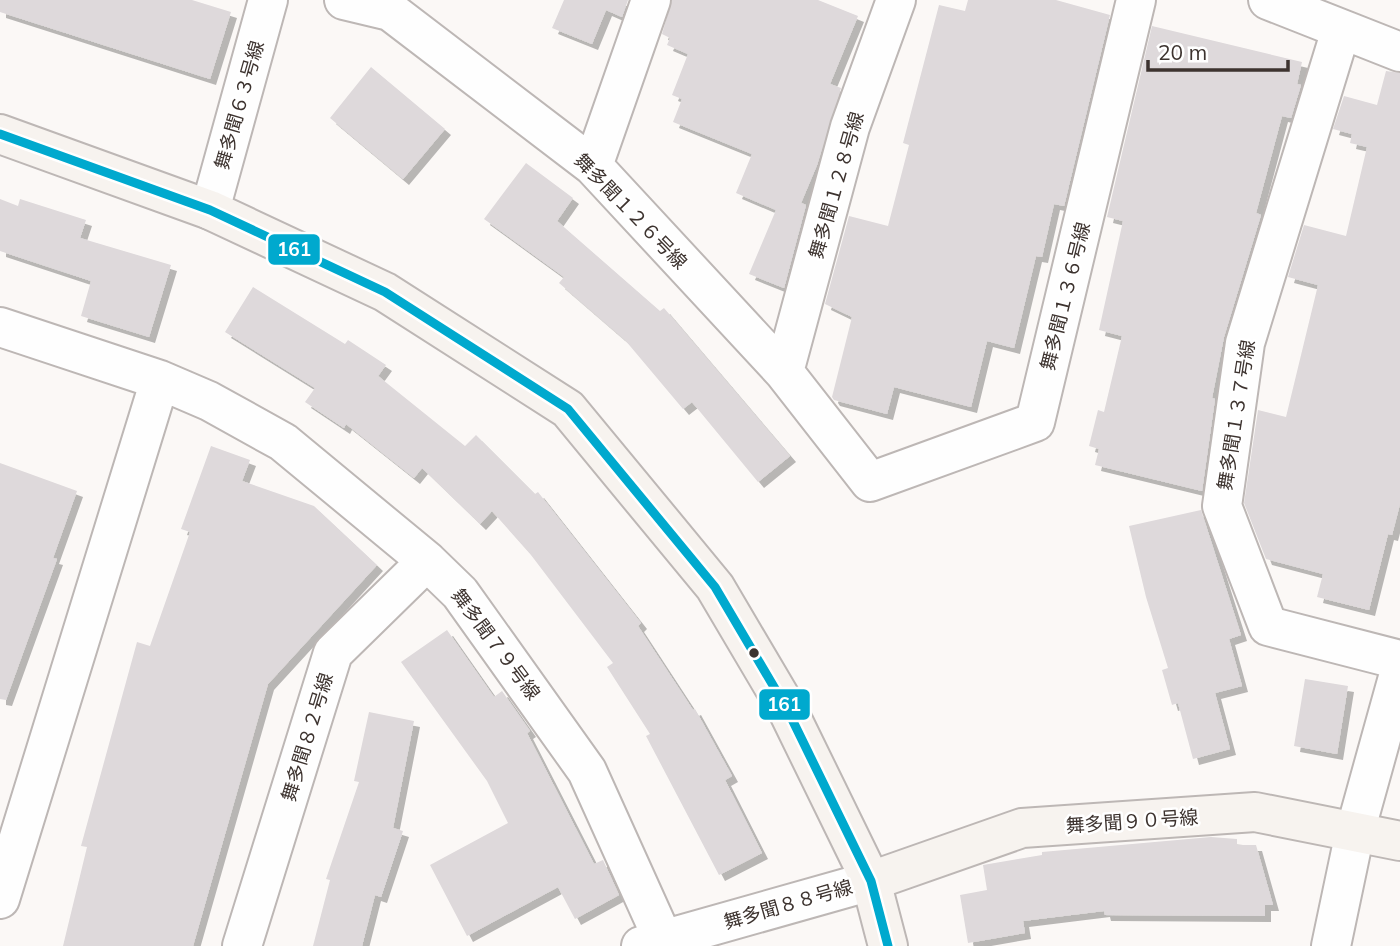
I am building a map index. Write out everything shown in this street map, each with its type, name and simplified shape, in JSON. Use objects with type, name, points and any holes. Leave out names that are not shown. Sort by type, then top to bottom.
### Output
[{"type":"street","name":"舞多聞６３号線","points":[[210,210],[268,0]]},
{"type":"street","name":"舞多聞１２６号線","points":[[344,0],[392,5],[593,166],[784,372],[870,482]]},
{"type":"street","points":[[593,166],[651,0]]},
{"type":"street","name":"舞多聞１２８号線","points":[[784,372],[850,127],[896,0]]},
{"type":"street","name":"舞多聞１３６号線","points":[[870,482],[1035,422],[1136,0]]},
{"type":"street","points":[[1268,0],[1400,51]]},
{"type":"street","name":"舞多聞１３７号線","points":[[1341,30],[1245,343],[1222,506],[1268,626],[1400,660]]},
{"type":"street","points":[[0,134],[210,210],[385,292],[568,409],[715,587],[787,709],[871,881],[888,946]]},
{"type":"street","name":"舞多聞７９号線","points":[[0,327],[160,380],[209,401],[283,442],[427,561],[460,593],[587,771],[657,944]]},
{"type":"street","points":[[0,899],[160,380]]},
{"type":"street","name":"舞多聞８２号線","points":[[242,946],[333,653],[427,561]]},
{"type":"street","points":[[1327,945],[1400,670]]},
{"type":"street","name":"舞多聞９０号線","points":[[871,881],[1022,828],[1255,812],[1400,841]]},
{"type":"street","name":"舞多聞８８号線","points":[[657,944],[871,881]]},
{"type":"building","points":[[0,0],[192,0],[231,12],[210,79],[0,12]]},
{"type":"building","points":[[564,0],[628,0],[622,17],[606,10],[592,44],[552,28]]},
{"type":"building","points":[[672,0],[818,0],[858,16],[830,84],[841,88],[817,165],[801,203],[806,205],[784,288],[749,274],[776,210],[736,193],[752,154],[673,122],[682,99],[672,95],[688,54],[667,45],[670,38],[662,34]]},
{"type":"building","points":[[968,0],[1056,0],[1110,15],[1064,206],[1054,204],[1042,257],[1036,256],[1014,348],[987,341],[971,407],[894,387],[887,414],[834,400],[832,397],[852,317],[825,304],[849,216],[888,226],[909,145],[903,143],[939,5],[965,11]]},
{"type":"building","points":[[1152,26],[1302,62],[1297,84],[1301,85],[1291,118],[1282,116],[1256,213],[1261,215],[1224,337],[1212,398],[1215,399],[1202,491],[1095,465],[1099,449],[1089,446],[1098,410],[1104,412],[1122,336],[1099,330],[1123,221],[1107,217]]},
{"type":"building","points":[[371,67],[445,129],[403,179],[330,118]]},
{"type":"building","points":[[1386,71],[1400,73],[1400,504],[1392,535],[1388,534],[1369,610],[1317,597],[1323,574],[1266,559],[1244,503],[1258,410],[1286,417],[1318,285],[1288,277],[1304,225],[1346,236],[1367,147],[1350,143],[1352,134],[1333,129],[1344,96],[1377,105]]},
{"type":"building","points":[[526,163],[573,198],[557,221],[660,311],[664,308],[790,456],[758,482],[692,402],[683,409],[625,340],[559,283],[564,277],[484,219]]},
{"type":"building","points":[[0,199],[18,206],[20,199],[86,220],[80,238],[171,265],[149,337],[81,316],[91,281],[0,251]]},
{"type":"building","points":[[253,287],[345,344],[348,340],[386,365],[378,376],[465,446],[476,435],[535,494],[538,492],[641,623],[638,626],[693,710],[695,709],[732,776],[725,780],[762,853],[719,875],[646,736],[650,734],[607,667],[613,663],[531,555],[492,511],[480,524],[422,468],[414,478],[346,424],[344,428],[305,402],[315,388],[225,332]]},
{"type":"building","points":[[211,446],[250,460],[242,481],[314,506],[377,565],[268,684],[193,946],[63,946],[87,847],[81,846],[137,642],[150,646],[190,532],[181,529]]},
{"type":"building","points":[[0,463],[77,491],[53,558],[57,559],[6,700],[0,699]]},
{"type":"building","points":[[1201,510],[1241,635],[1229,639],[1242,686],[1215,693],[1230,749],[1193,759],[1178,703],[1172,705],[1162,670],[1168,668],[1146,597],[1129,526]]},
{"type":"building","points":[[447,630],[494,697],[502,691],[530,731],[527,733],[594,864],[603,860],[619,895],[575,919],[558,887],[467,936],[430,865],[508,823],[487,781],[401,662]]},
{"type":"building","points":[[1305,679],[1348,686],[1337,754],[1294,746]]},
{"type":"building","points":[[369,712],[414,721],[393,828],[403,831],[381,897],[375,895],[362,946],[313,946],[330,880],[326,879],[359,782],[354,781]]},
{"type":"building","points":[[1211,837],[1237,839],[1237,845],[1256,845],[1273,905],[1265,905],[1265,916],[1105,915],[1104,911],[1023,921],[1025,933],[968,943],[960,895],[987,890],[983,865],[1042,855],[1042,852]]},
{"type":"transit line","name":"161","points":[[0,134],[210,210],[385,292],[568,409],[715,587],[787,709],[871,881],[888,946]]}]
